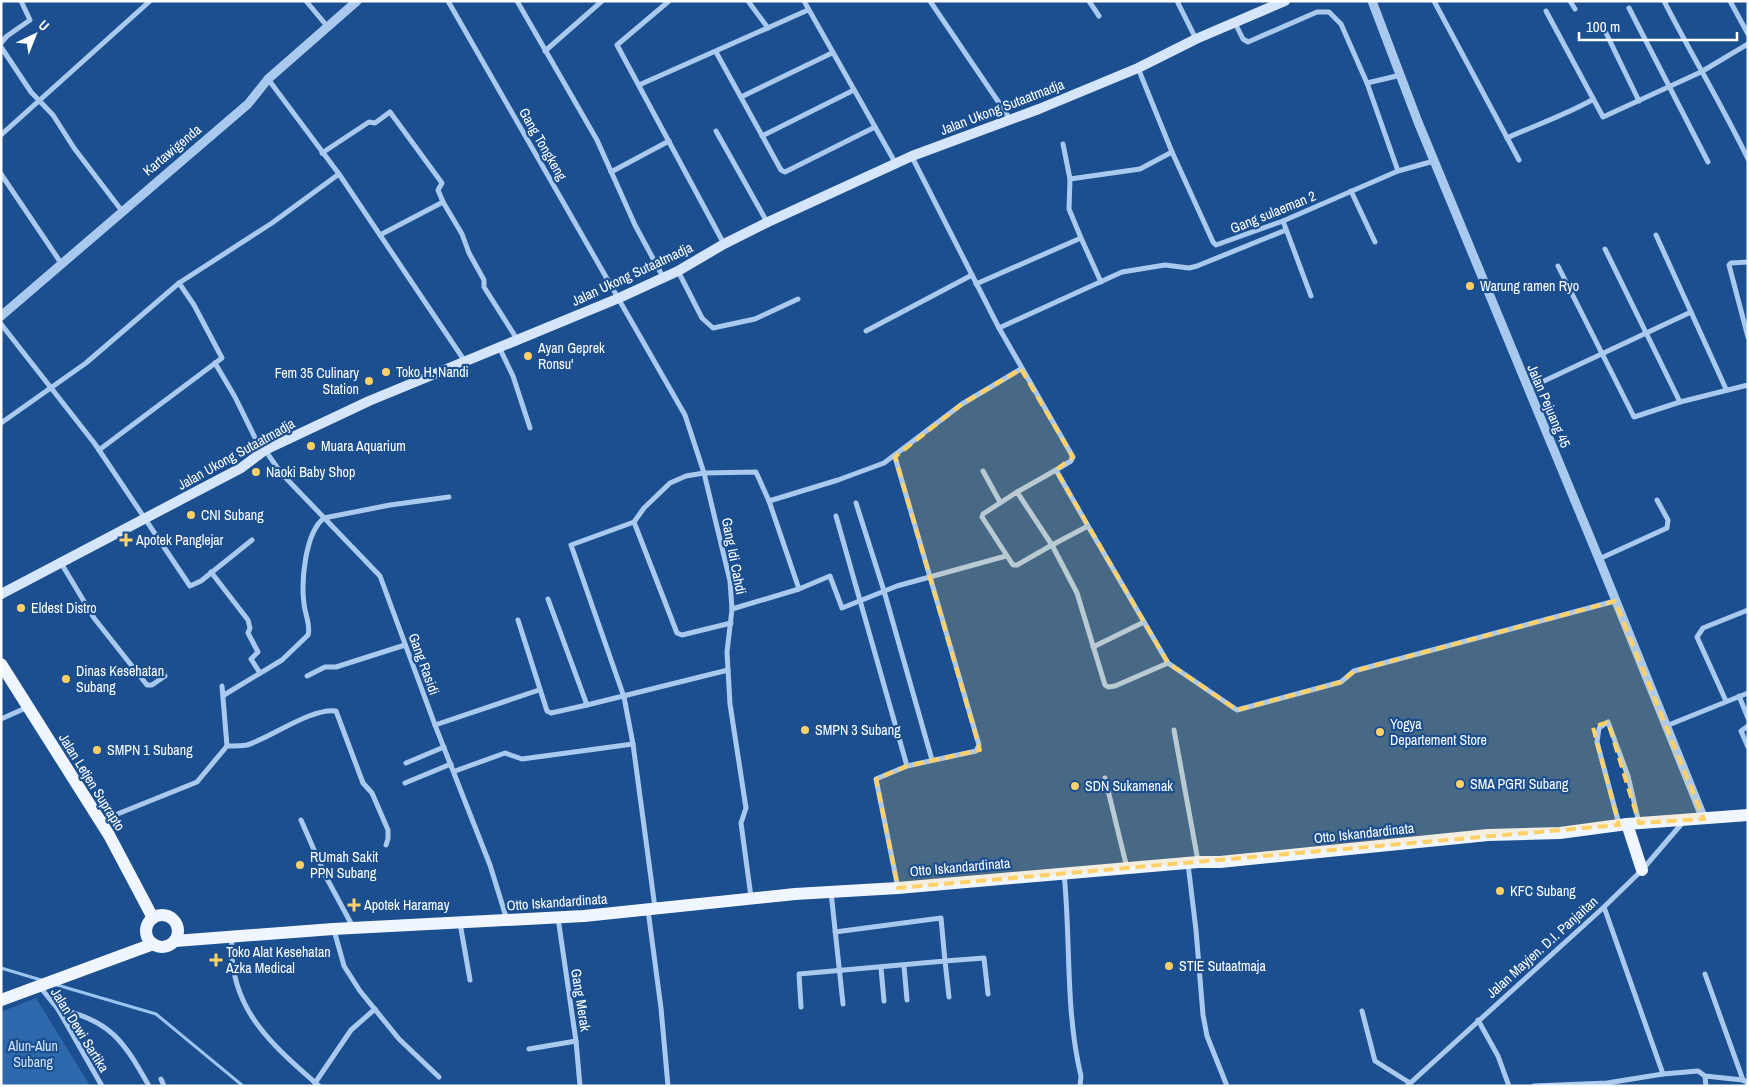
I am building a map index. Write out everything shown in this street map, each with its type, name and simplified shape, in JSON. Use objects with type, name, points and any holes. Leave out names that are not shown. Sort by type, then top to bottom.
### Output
[{"type":"main road","name":"Jalan Ukong Sutaatmadja","points":[[1,594],[241,468],[264,451],[369,401],[464,360],[619,298],[678,271],[724,244],[768,222],[912,156],[1010,120],[1138,68],[1196,39],[1285,1]]},
{"type":"main road","name":"Jalan Letjen Suprapto","points":[[1,664],[100,821],[153,918]]},
{"type":"main road","name":"Otto Iskandardinata","points":[[175,941],[333,929],[558,917],[751,898],[898,888],[1064,872],[1239,860],[1488,835],[1560,833],[1628,824],[1748,815]]},
{"type":"main road","points":[[1628,824],[1642,870]]},
{"type":"main road","points":[[1,1000],[153,944],[162,947],[175,941],[178,932],[172,918],[163,915],[153,918],[146,931],[153,944]]},
{"type":"street","points":[[21,1],[30,20],[7,36],[1,45],[31,92],[41,101],[122,211]]},
{"type":"street","points":[[1,135],[150,1]]},
{"type":"street","points":[[306,1],[327,26]]},
{"type":"street","name":"Kartawigenda","points":[[1,316],[248,104],[268,79],[357,1]]},
{"type":"street","name":"Gang Tongkeng","points":[[448,1],[619,298]]},
{"type":"street","points":[[517,1],[597,140],[635,225],[663,277]]},
{"type":"street","points":[[545,51],[602,1]]},
{"type":"street","points":[[669,1],[617,44],[724,244]]},
{"type":"street","points":[[748,1],[768,28]]},
{"type":"street","points":[[804,1],[896,164]]},
{"type":"street","points":[[930,1],[1010,120]]},
{"type":"street","points":[[1089,1],[1099,16]]},
{"type":"street","points":[[1177,1],[1196,39]]},
{"type":"street","name":"Jalan Pejuang 45","points":[[1372,1],[1434,161],[1616,600],[1704,819]]},
{"type":"street","points":[[1434,1],[1519,160]]},
{"type":"street","points":[[1570,1],[1575,8]]},
{"type":"street","points":[[1664,1],[1700,72],[1725,112],[1748,159]]},
{"type":"street","points":[[1730,1],[1748,34]]},
{"type":"street","points":[[1629,8],[1708,162]]},
{"type":"street","points":[[640,85],[808,10]]},
{"type":"street","points":[[1546,11],[1592,100],[1603,117],[1669,88],[1748,44]]},
{"type":"street","points":[[1235,23],[1243,39],[1248,42],[1317,12],[1329,12],[1341,24],[1367,84],[1398,171]]},
{"type":"street","points":[[1606,33],[1639,102]]},
{"type":"street","points":[[716,52],[781,170],[785,172],[875,128]]},
{"type":"street","points":[[741,97],[832,53]]},
{"type":"street","name":"Gang sulaeman 2","points":[[1138,68],[1172,152],[1213,242],[1216,244],[1283,221],[1398,171],[1434,161]]},
{"type":"street","points":[[1367,84],[1401,75]]},
{"type":"street","points":[[268,79],[339,174],[464,360]]},
{"type":"street","points":[[762,136],[854,90]]},
{"type":"street","points":[[1507,138],[1547,120],[1566,115],[1592,100]]},
{"type":"street","points":[[322,153],[369,122],[374,123],[390,112],[442,183],[438,190],[443,202],[462,234],[469,254],[484,280],[484,287],[517,339]]},
{"type":"street","points":[[716,131],[768,222]]},
{"type":"street","points":[[611,172],[669,141]]},
{"type":"street","points":[[1063,144],[1070,179],[1069,209],[1101,282]]},
{"type":"street","points":[[1070,179],[1140,169],[1172,152]]},
{"type":"street","points":[[912,156],[999,328],[1073,457],[1072,461],[1000,502],[982,515],[1006,556],[1013,564],[1017,565],[1088,526]]},
{"type":"street","points":[[1,174],[49,242],[61,263]]},
{"type":"street","points":[[1,423],[86,363],[179,282],[272,223],[339,174]]},
{"type":"street","points":[[1351,191],[1375,242]]},
{"type":"street","points":[[380,235],[443,202]]},
{"type":"street","points":[[1283,221],[1311,296]]},
{"type":"street","points":[[999,328],[1122,272],[1165,265],[1189,268],[1197,266],[1286,230]]},
{"type":"street","points":[[1656,235],[1726,389]]},
{"type":"street","points":[[976,284],[1081,238]]},
{"type":"street","points":[[1605,249],[1680,402]]},
{"type":"street","points":[[1748,262],[1731,263],[1729,265],[1748,337]]},
{"type":"street","points":[[1558,266],[1634,417],[1726,389],[1748,385]]},
{"type":"street","points":[[678,271],[702,318],[713,328],[755,319],[798,299]]},
{"type":"street","points":[[866,331],[972,275]]},
{"type":"street","points":[[99,450],[222,358],[194,305],[179,282]]},
{"type":"street","name":"Gang Idi Cahdi","points":[[619,298],[685,415],[704,473],[730,581],[732,609],[727,652],[730,704],[746,808],[741,824],[751,898]]},
{"type":"street","points":[[1527,389],[1692,312]]},
{"type":"street","points":[[1,324],[99,450],[190,586],[201,581],[252,540]]},
{"type":"street","points":[[499,347],[513,376],[530,428]]},
{"type":"street","name":"Gang Rasidi","points":[[216,363],[264,451],[281,474],[380,576],[434,725],[455,771],[490,865],[507,920]]},
{"type":"street","points":[[769,501],[838,480],[895,457],[962,404],[1021,369]]},
{"type":"street","points":[[895,457],[979,745],[976,751],[907,766],[879,775],[876,784],[898,888]]},
{"type":"street","points":[[1056,470],[1168,663],[1236,710],[1341,682],[1354,671],[1616,600]]},
{"type":"street","points":[[983,471],[1000,502]]},
{"type":"street","points":[[668,1086],[633,744],[624,697],[571,545],[634,522],[644,508],[670,483],[686,476],[704,473],[757,472],[799,589]]},
{"type":"street","points":[[1017,492],[1052,545],[1077,593],[1103,681],[1108,687],[1168,663]]},
{"type":"street","points":[[224,695],[282,660],[305,640],[309,632],[303,590],[308,540],[314,529],[324,518],[390,505],[449,497]]},
{"type":"street","points":[[1599,559],[1667,528],[1668,520],[1657,500]]},
{"type":"street","points":[[856,503],[884,591],[932,760]]},
{"type":"street","points":[[836,516],[862,601],[907,766]]},
{"type":"street","points":[[634,522],[677,633],[682,635],[731,622]]},
{"type":"street","points":[[732,609],[799,589],[830,576],[842,608],[884,591],[930,576],[1006,556]]},
{"type":"street","points":[[61,563],[94,618],[147,685],[152,685],[165,676]]},
{"type":"street","points":[[211,572],[248,620],[250,628],[248,633],[258,652],[251,659],[260,673]]},
{"type":"street","points":[[548,599],[587,705]]},
{"type":"street","points":[[1726,701],[1697,637],[1703,628],[1748,610]]},
{"type":"street","points":[[518,620],[549,713],[624,697],[728,670]]},
{"type":"street","points":[[1093,647],[1144,622]]},
{"type":"street","points":[[306,676],[325,668],[336,667],[405,644]]},
{"type":"street","points":[[100,821],[197,782],[227,746],[222,686]]},
{"type":"street","points":[[434,725],[540,690]]},
{"type":"street","points":[[1666,727],[1748,693]]},
{"type":"street","points":[[1739,696],[1748,718]]},
{"type":"street","points":[[1,719],[28,707]]},
{"type":"street","points":[[227,746],[247,745],[314,716],[336,711],[363,784],[372,793],[388,830],[386,845]]},
{"type":"street","points":[[1608,722],[1628,776],[1628,824],[1597,742],[1599,728],[1608,722]]},
{"type":"street","points":[[1748,726],[1741,731],[1748,747]]},
{"type":"street","points":[[1174,730],[1193,862],[1203,1015],[1207,1036],[1227,1086]]},
{"type":"street","points":[[455,771],[505,753],[522,759],[633,744]]},
{"type":"street","points":[[406,763],[444,747]]},
{"type":"street","points":[[406,783],[451,764]]},
{"type":"street","points":[[1105,778],[1127,869]]},
{"type":"street","name":"Jalan Mayjen. D.I. Panjaitan","points":[[1409,1084],[1604,907],[1642,870],[1686,819]]},
{"type":"street","points":[[301,820],[325,875],[353,928]]},
{"type":"street","points":[[1064,872],[1068,920],[1070,1013],[1081,1076],[1080,1086]]},
{"type":"street","points":[[831,892],[843,1004]]},
{"type":"street","points":[[1604,907],[1662,1074]]},
{"type":"street","name":"Gang Merak","points":[[558,917],[576,1041],[580,1086]]},
{"type":"street","points":[[835,932],[941,918],[949,997]]},
{"type":"street","points":[[460,923],[470,980]]},
{"type":"street","points":[[333,929],[344,966],[399,1039],[439,1077]]},
{"type":"street","points":[[232,936],[230,959],[232,971],[250,1015],[256,1025],[283,1054],[317,1084],[351,1030],[375,1009]]},
{"type":"street","points":[[801,1007],[799,974],[984,958],[988,994]]},
{"type":"street","points":[[904,966],[907,1000]]},
{"type":"street","points":[[881,968],[884,1001]]},
{"type":"street","points":[[1534,1086],[1607,1083],[1662,1074],[1698,1071],[1705,1076],[1745,1082],[1705,974]]},
{"type":"street","name":"Jalan Dewi Sartika","points":[[39,986],[58,1010],[102,1086]]},
{"type":"street","points":[[58,1010],[75,1013],[109,1029],[128,1049],[149,1086]]},
{"type":"street","points":[[1362,1011],[1375,1061],[1409,1084]]},
{"type":"street","points":[[1478,1020],[1498,1056],[1509,1086]]},
{"type":"street","points":[[529,1049],[576,1041]]},
{"type":"street","points":[[1705,1076],[1706,1086]]},
{"type":"street","points":[[161,1079],[164,1086]]},
{"type":"highlighted area","points":[[1021,369],[1073,457],[1056,470],[1168,663],[1237,710],[1341,682],[1354,671],[1615,601],[1704,819],[1639,823],[1608,722],[1593,727],[1619,825],[898,888],[876,779],[907,766],[980,750],[895,457],[962,404]]},
{"type":"green space","name":"Alun-Alun Subang","points":[[36,998],[90,1086],[1,1086],[1,1012]]},
{"type":"waterway","points":[[1,968],[41,980]]},
{"type":"waterway","points":[[57,985],[156,1014],[243,1086]]},
{"type":"place","name":"Warung ramen Ryo","points":[[1470,286]]},
{"type":"place","name":"Ayan Geprek Ronsu'","points":[[528,356]]},
{"type":"place","name":"Toko H. Nandi","points":[[386,372]]},
{"type":"place","name":"Fem 35 Culinary Station","points":[[369,381]]},
{"type":"place","name":"Muara Aquarium","points":[[311,446]]},
{"type":"place","name":"Naoki Baby Shop","points":[[256,472]]},
{"type":"place","name":"CNI Subang","points":[[191,515]]},
{"type":"place","name":"Apotek Panglejar","points":[[126,540]]},
{"type":"place","name":"Eldest Distro","points":[[21,608]]},
{"type":"place","name":"Dinas Kesehatan Subang","points":[[66,679]]},
{"type":"place","name":"SMPN 3 Subang","points":[[805,730]]},
{"type":"place","name":"Yogya Departement Store","points":[[1380,732]]},
{"type":"place","name":"SMPN 1 Subang","points":[[97,750]]},
{"type":"place","name":"SMA PGRI Subang","points":[[1460,784]]},
{"type":"place","name":"SDN Sukamenak","points":[[1075,786]]},
{"type":"place","name":"RUmah Sakit PPN Subang","points":[[300,865]]},
{"type":"place","name":"KFC Subang","points":[[1500,891]]},
{"type":"place","name":"Apotek Haramay","points":[[354,905]]},
{"type":"place","name":"Toko Alat Kesehatan Azka Medical","points":[[216,960]]},
{"type":"place","name":"STIE Sutaatmaja","points":[[1169,966]]}]
